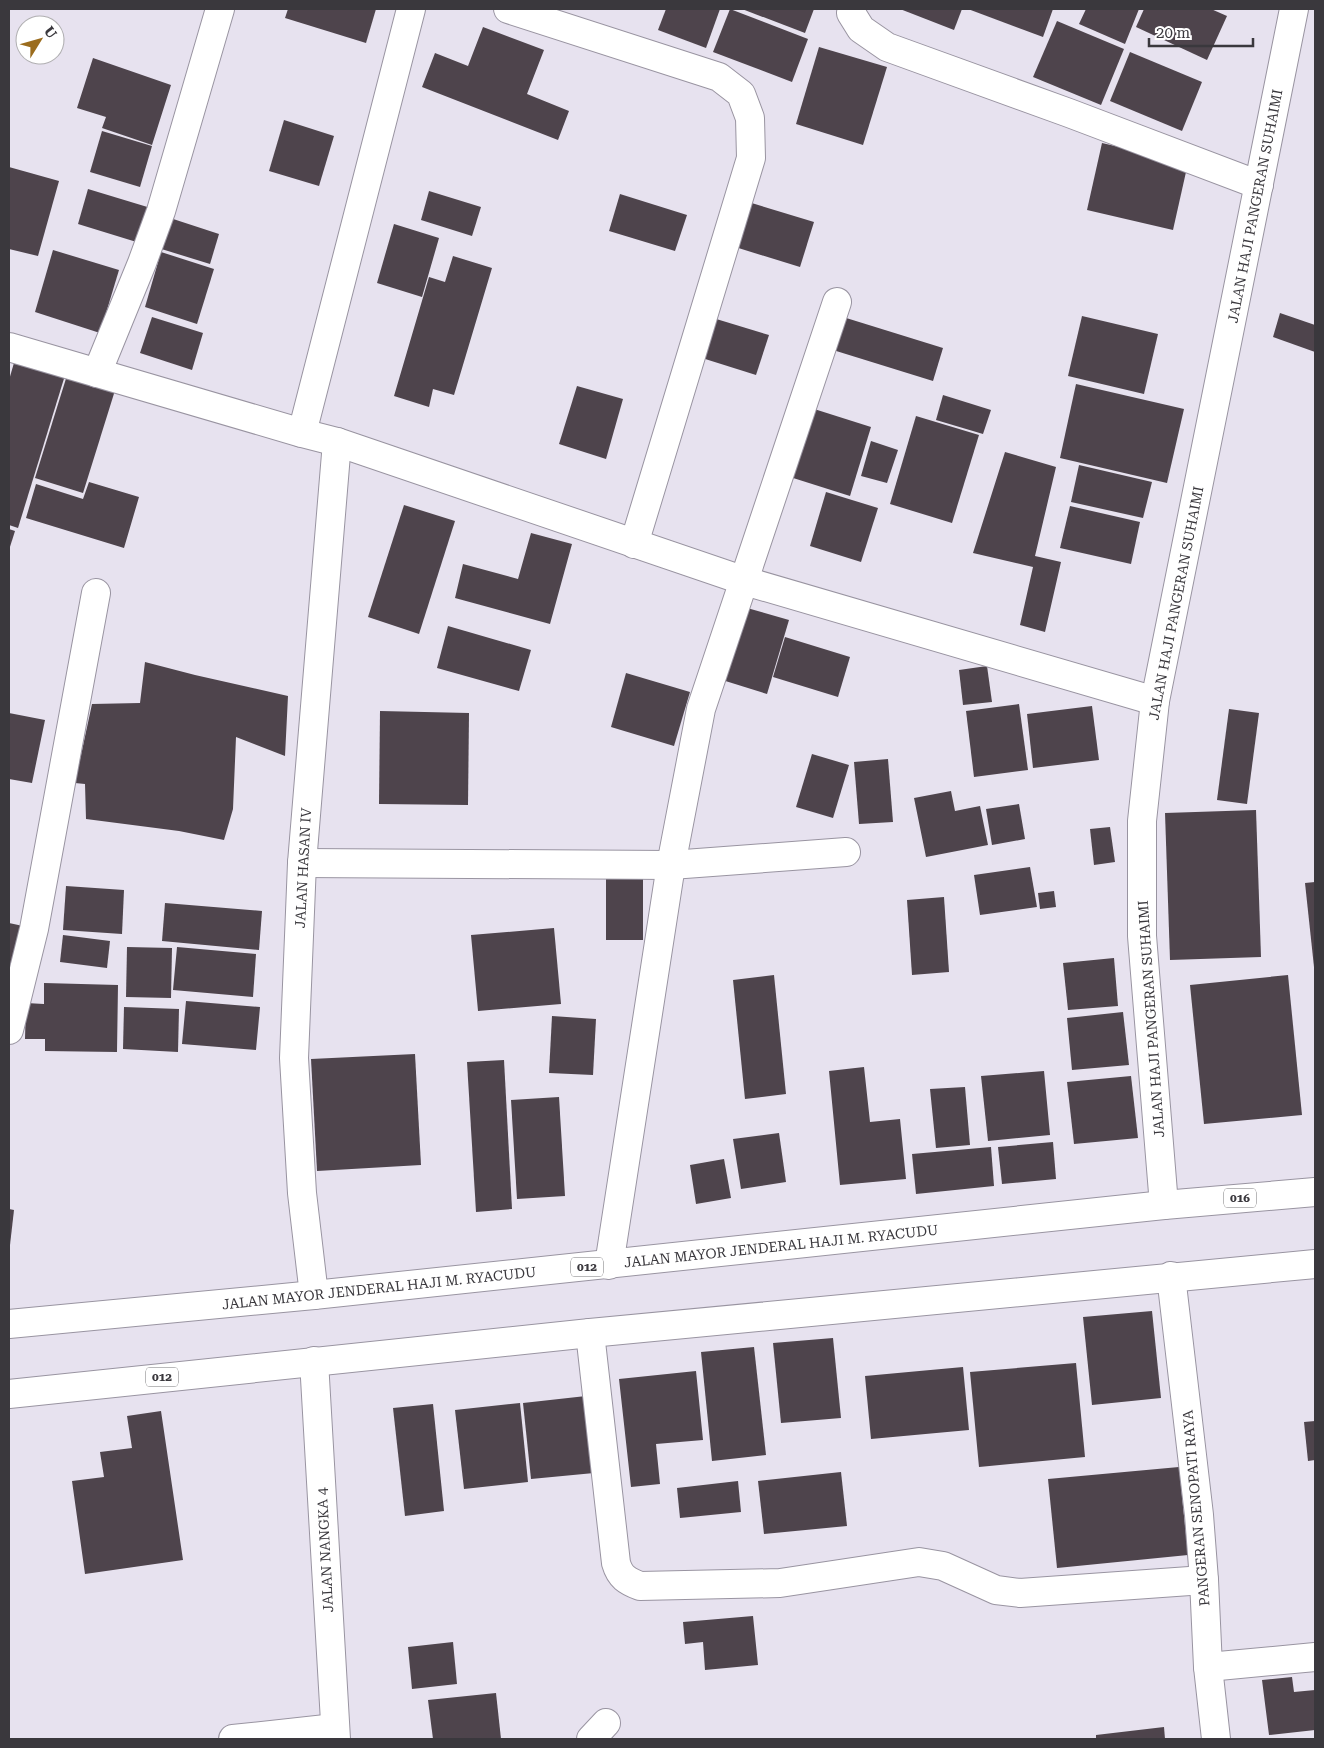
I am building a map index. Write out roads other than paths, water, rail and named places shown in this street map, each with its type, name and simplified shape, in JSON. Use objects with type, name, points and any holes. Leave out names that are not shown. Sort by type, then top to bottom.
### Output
[{"type":"street","points":[[97,373],[161,211],[220,9]]},
{"type":"street","points":[[302,433],[411,9]]},
{"type":"street","points":[[508,9],[719,77],[741,94],[750,118],[751,158],[634,544]]},
{"type":"street","points":[[852,9],[851,14],[862,29],[887,47],[1259,185]]},
{"type":"street","name":"JALAN HAJI PANGERAN SUHAIMI","points":[[1164,1205],[1142,936],[1142,821],[1155,701],[1294,9]]},
{"type":"street","points":[[609,1265],[671,865],[701,709],[837,302]]},
{"type":"street","points":[[9,346],[337,442],[745,582],[1155,701]]},
{"type":"street","name":"JALAN HASAN IV","points":[[314,1295],[302,1193],[294,1058],[302,863],[337,442]]},
{"type":"street","points":[[9,1030],[34,929],[96,592]]},
{"type":"street","points":[[302,863],[671,865],[846,852]]},
{"type":"street","name":"JALAN MAYOR JENDERAL HAJI M. RYACUDU","points":[[9,1324],[609,1265],[1164,1205],[1315,1192]]},
{"type":"street","points":[[1171,1276],[1315,1264]]},
{"type":"street","name":"012","points":[[9,1394],[314,1361],[1171,1276]]},
{"type":"street","name":"PANGERAN SENOPATI RAYA","points":[[1171,1276],[1199,1515],[1208,1667],[1216,1739]]},
{"type":"street","points":[[590,1333],[616,1563],[619,1572],[626,1580],[640,1586],[780,1583],[919,1562],[943,1566],[996,1590],[1020,1594],[1204,1580]]},
{"type":"street","name":"JALAN NANGKA 4","points":[[314,1361],[336,1734]]},
{"type":"street","points":[[1208,1667],[1315,1657]]},
{"type":"street","points":[[233,1739],[336,1734]]}]
